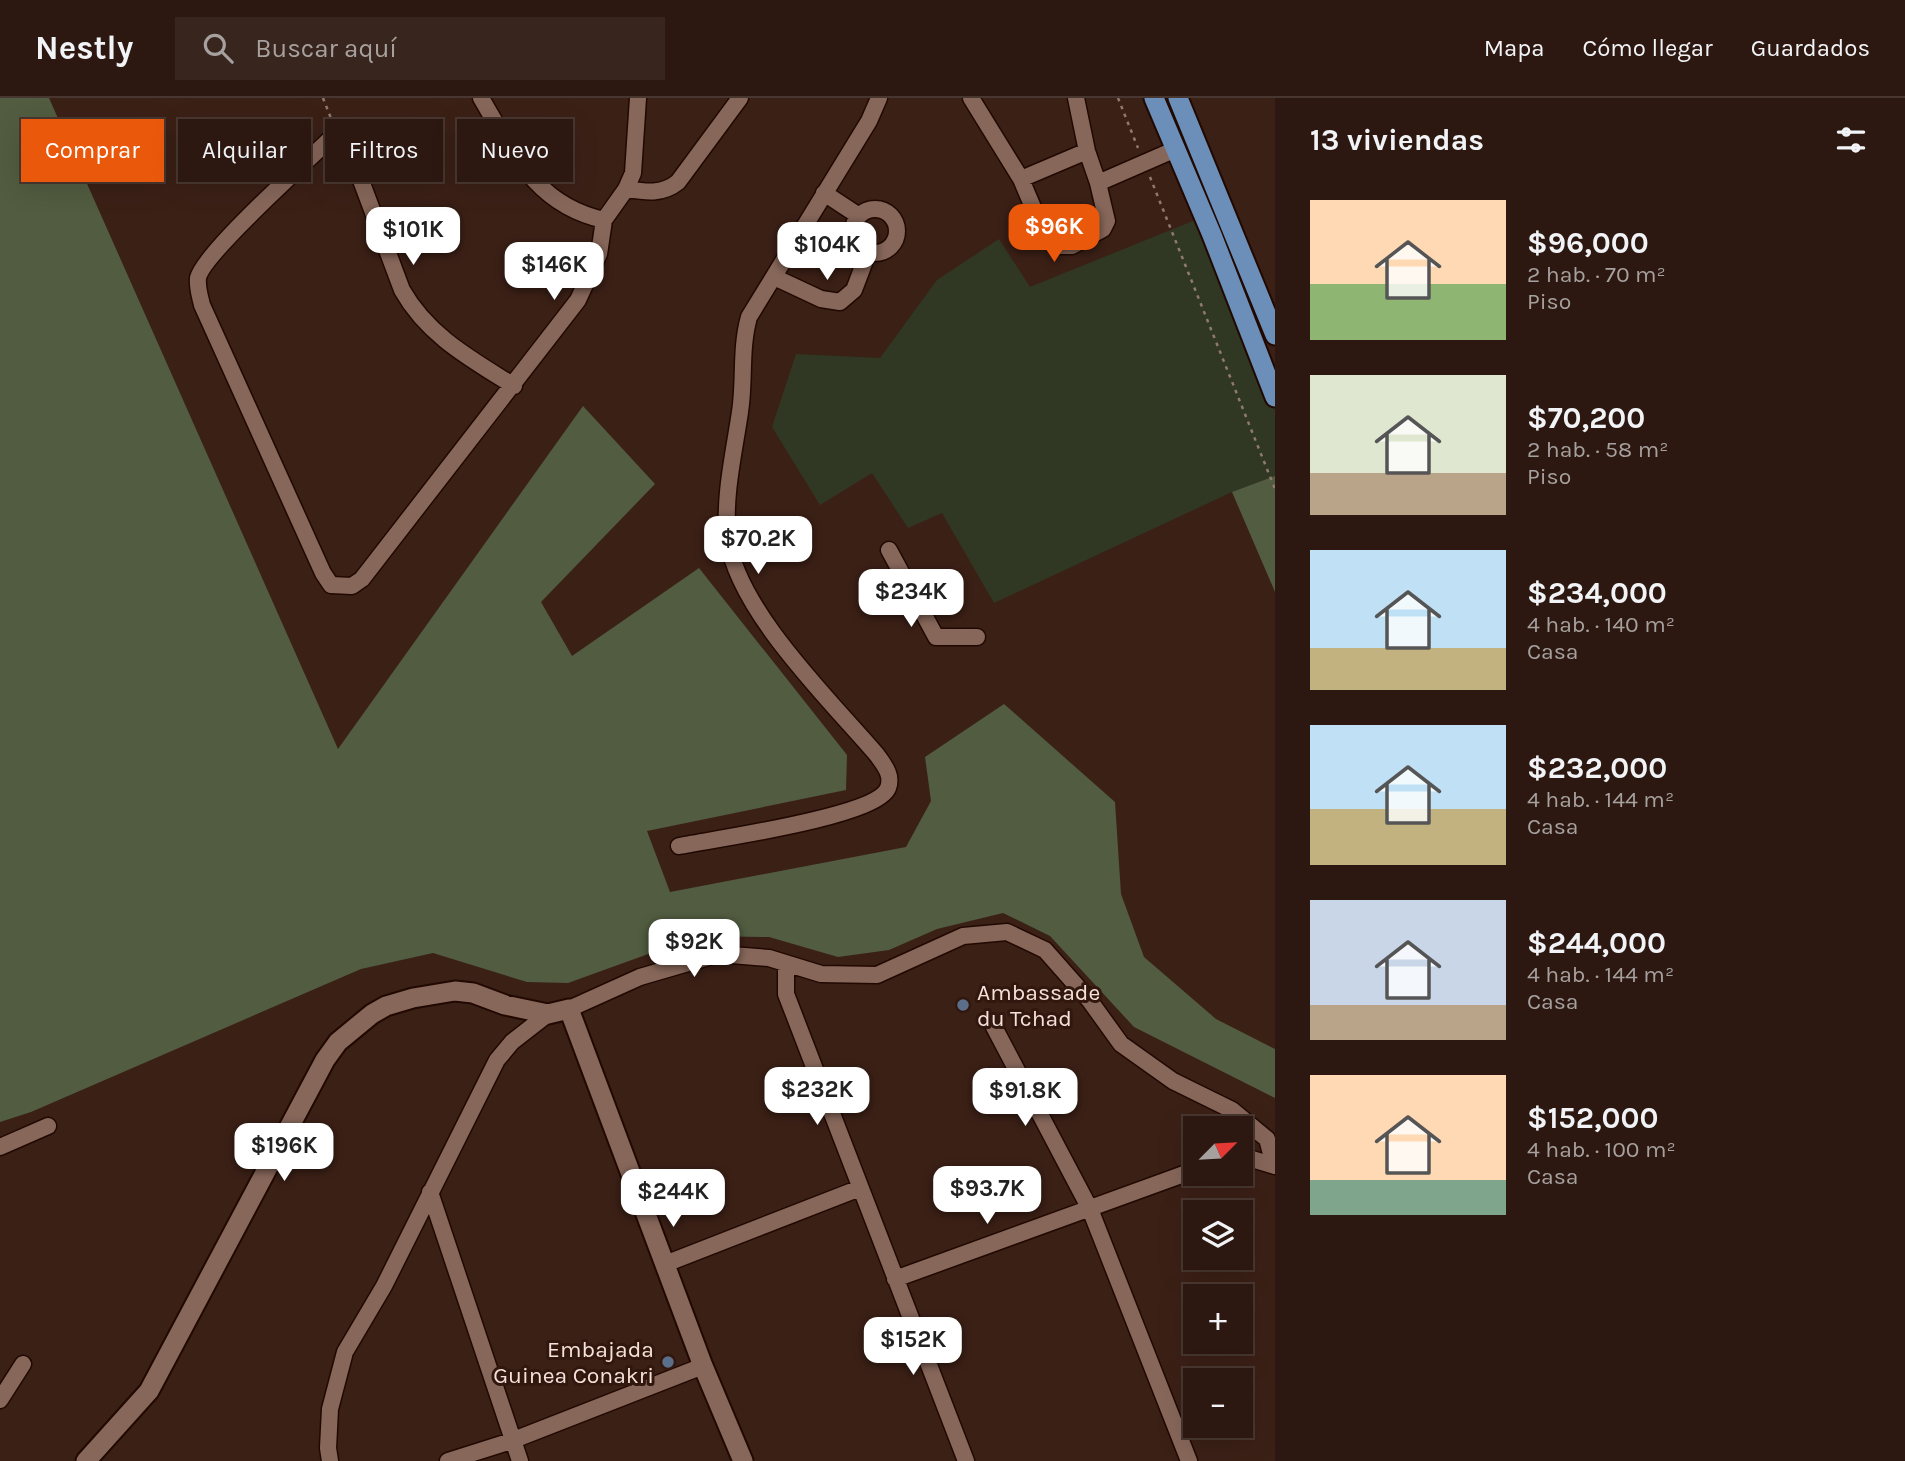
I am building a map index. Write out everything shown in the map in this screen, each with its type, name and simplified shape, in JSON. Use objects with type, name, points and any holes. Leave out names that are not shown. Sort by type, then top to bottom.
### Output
[{"type":"main road","points":[[1154,98],[1275,397]]},
{"type":"main road","points":[[1178,98],[1275,335]]},
{"type":"street","points":[[481,98],[512,151],[541,188],[565,208],[604,220]]},
{"type":"street","points":[[325,143],[219,247],[198,276],[198,289],[202,305],[317,561],[331,585],[352,586],[362,579],[578,300],[599,254],[604,220],[626,189],[633,173],[638,98]]},
{"type":"street","points":[[626,189],[660,191],[669,189],[678,182],[740,98]]},
{"type":"street","points":[[679,846],[832,817],[866,806],[883,795],[888,788],[889,774],[877,755],[776,637],[744,588],[733,566],[728,537],[730,481],[743,389],[744,335],[749,317],[869,121],[879,98]]},
{"type":"street","points":[[971,98],[1021,179],[1046,238],[1057,246],[1072,246],[1104,229],[1107,221],[1087,151],[1076,98]]},
{"type":"street","points":[[1098,183],[1175,149]]},
{"type":"street","points":[[1021,179],[1087,151]]},
{"type":"street","points":[[362,182],[402,290],[411,306],[427,326],[451,346],[514,386]]},
{"type":"street","points":[[824,193],[859,216]]},
{"type":"street","points":[[878,209],[891,216],[895,222],[897,236],[894,243],[883,252],[868,253],[857,244],[853,230],[859,216],[878,209]]},
{"type":"street","points":[[774,277],[821,299],[840,302],[854,290],[868,253]]},
{"type":"street","points":[[889,550],[936,637],[977,637]]},
{"type":"street","points":[[330,1461],[330,1409],[345,1352],[384,1286],[497,1060],[512,1042],[548,1014],[569,1009],[640,977],[711,956],[750,954],[769,957],[786,965],[821,974],[877,975],[963,936],[1007,932],[1045,950],[1090,1001],[1121,1044],[1173,1081],[1231,1110],[1267,1139],[1274,1166],[1253,1162]]},
{"type":"street","points":[[786,965],[786,994],[966,1461]]},
{"type":"street","points":[[86,1461],[149,1391],[325,1060],[338,1042],[386,1006],[455,991],[473,993],[505,1005],[548,1014]]},
{"type":"street","points":[[569,1009],[703,1366],[743,1461]]},
{"type":"street","points":[[994,1027],[1090,1209],[1189,1461]]},
{"type":"street","points":[[0,1147],[48,1126]]},
{"type":"street","points":[[895,1279],[1183,1174]]},
{"type":"street","points":[[665,1264],[860,1188]]},
{"type":"street","points":[[430,1192],[511,1441],[520,1461]]},
{"type":"street","points":[[0,1400],[23,1364]]},
{"type":"street","points":[[448,1461],[511,1441],[703,1366]]},
{"type":"path","points":[[323,98],[331,119]]},
{"type":"path","points":[[1118,98],[1275,489]]},
{"type":"green space","points":[[0,98],[49,98],[58,119],[21,119],[21,182],[86,182],[338,749],[583,406],[655,484],[541,602],[572,656],[699,568],[847,755],[846,790],[647,831],[670,892],[906,847],[931,801],[925,757],[1004,704],[1115,802],[1121,894],[1144,957],[1216,1019],[1275,1049],[1275,1098],[1134,1027],[1050,936],[1003,913],[937,929],[889,950],[838,957],[769,937],[698,936],[568,983],[527,982],[433,953],[361,969],[31,1112],[0,1122]]},
{"type":"green space","points":[[1215,212],[1275,368],[1275,476],[1232,492],[994,603],[942,513],[908,528],[872,473],[820,505],[772,427],[796,354],[880,358],[937,280],[999,239],[1030,287]]},
{"type":"green space","points":[[1275,476],[1275,592],[1232,492]]},
{"type":"place","name":"Ambassade du Tchad","points":[[963,1005]]},
{"type":"place","name":"Embajada Guinea Conakri","points":[[668,1362]]}]
